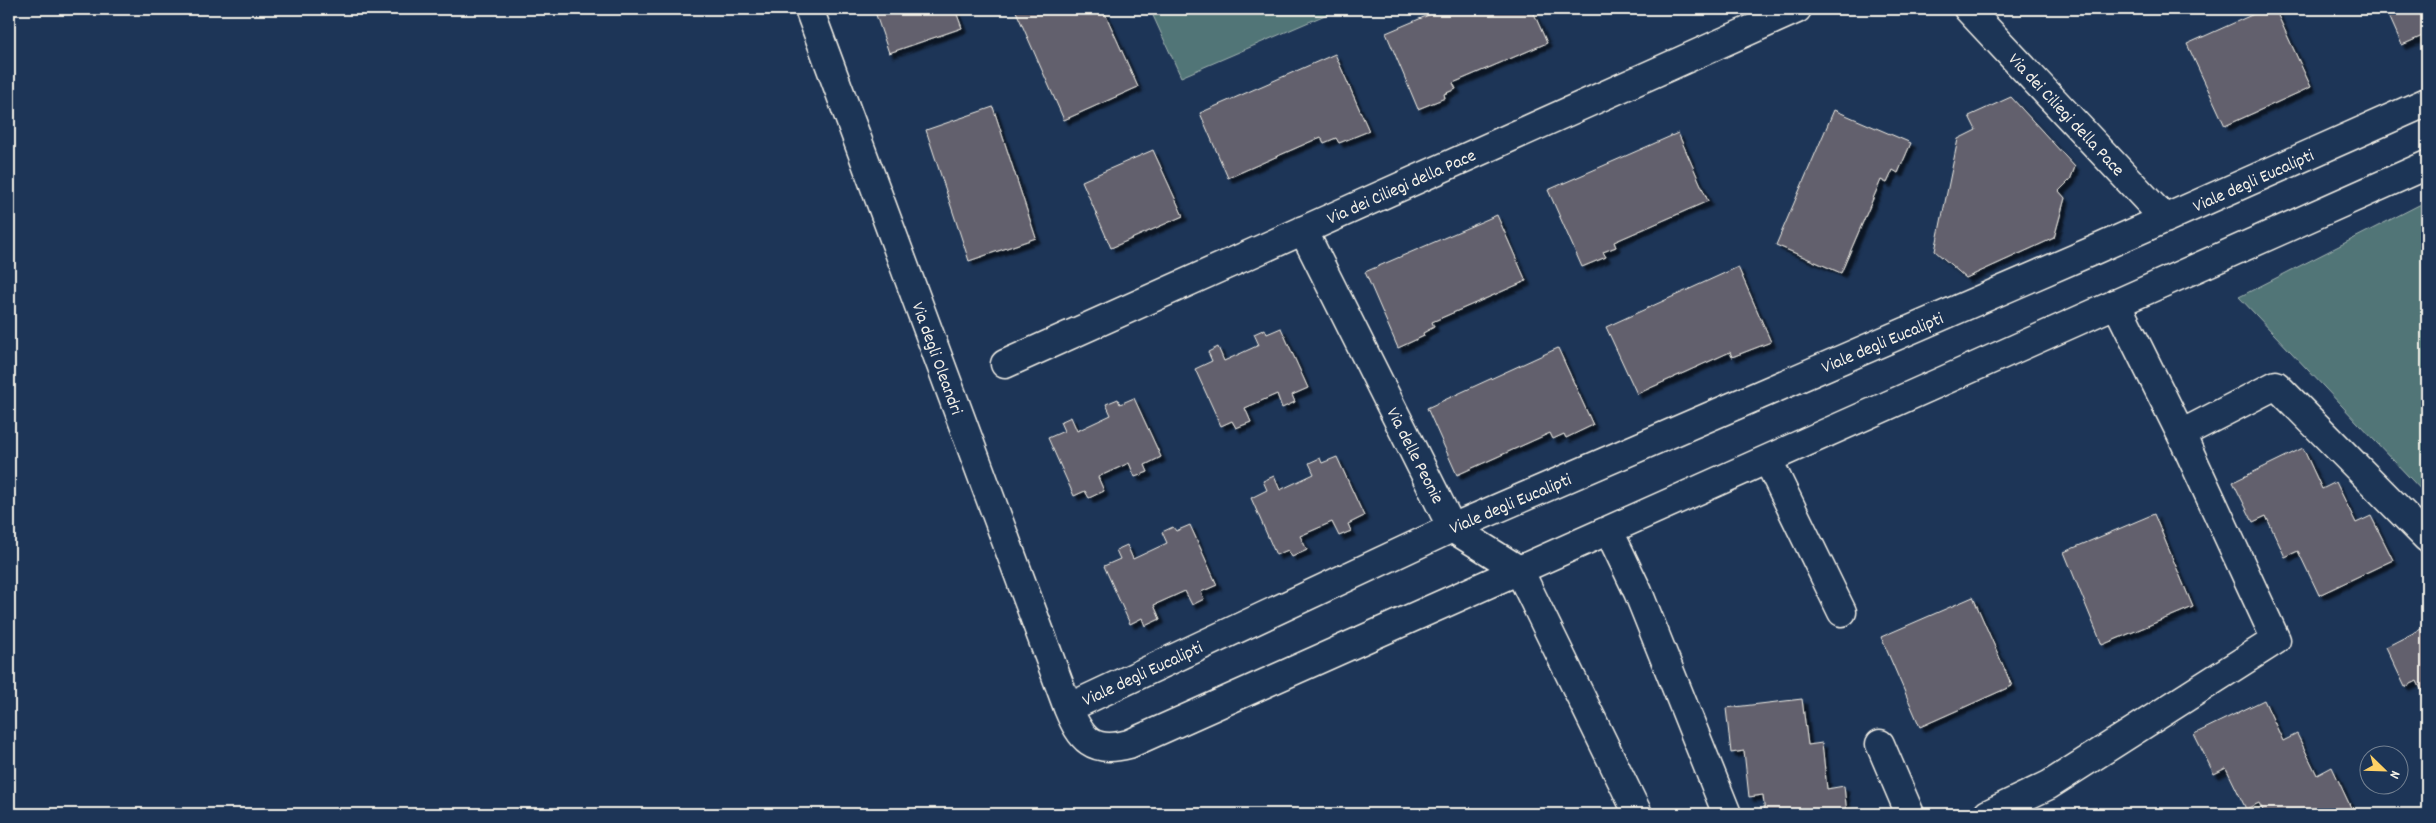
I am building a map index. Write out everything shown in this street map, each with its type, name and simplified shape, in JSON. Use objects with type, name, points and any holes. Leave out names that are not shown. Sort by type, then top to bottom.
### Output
[{"type":"street","name":"Via degli Oleandri","points":[[808,9],[1068,708]]},
{"type":"street","name":"Via dei Ciliegi della Pace","points":[[1005,364],[1797,9]]},
{"type":"street","name":"Via dei Ciliegi della Pace","points":[[1968,9],[2165,219]]},
{"type":"street","name":"Viale degli Eucalipti","points":[[2427,102],[2165,219],[1452,528],[1068,708],[1082,736],[1090,742],[1109,748],[1129,744],[2427,166]]},
{"type":"street","name":"Via delle Peonie","points":[[1303,230],[1452,528]]},
{"type":"street","points":[[1988,814],[2049,785],[2276,640],[2181,434],[2116,303]]},
{"type":"street","points":[[2181,434],[2276,385],[2427,538]]},
{"type":"street","points":[[1768,460],[1842,612]]},
{"type":"street","points":[[1452,528],[1519,570],[1638,814]]},
{"type":"street","points":[[1609,531],[1638,592],[1727,814]]},
{"type":"street","points":[[1880,744],[1910,814]]},
{"type":"green space","points":[[1150,9],[1339,9],[1181,77]]},
{"type":"green space","points":[[2427,201],[2427,496],[2239,297]]},
{"type":"building","points":[[874,9],[955,9],[962,28],[889,53]]},
{"type":"building","points":[[1015,9],[1103,9],[1138,87],[1064,120]]},
{"type":"building","points":[[1443,9],[1532,9],[1547,43],[1453,83],[1456,89],[1444,94],[1445,98],[1418,109],[1386,33]]},
{"type":"building","points":[[2265,9],[2275,9],[2311,87],[2225,126],[2187,44]]},
{"type":"building","points":[[2386,9],[2427,9],[2427,34],[2402,45]]},
{"type":"building","points":[[1335,54],[1369,131],[1339,143],[1336,138],[1324,143],[1321,137],[1228,178],[1200,113]]},
{"type":"building","points":[[2011,97],[2075,167],[2070,180],[2059,191],[2065,198],[2054,238],[1966,278],[1935,251],[1958,139],[1976,130],[1969,116]]},
{"type":"building","points":[[993,107],[1036,238],[969,261],[926,130]]},
{"type":"building","points":[[1834,110],[1911,143],[1898,173],[1893,170],[1887,183],[1881,180],[1841,273],[1776,245]]},
{"type":"building","points":[[1678,133],[1708,201],[1614,242],[1616,247],[1603,252],[1606,257],[1582,267],[1548,190]]},
{"type":"building","points":[[1153,150],[1183,216],[1111,248],[1082,181]]},
{"type":"building","points":[[1497,215],[1526,281],[1432,322],[1434,327],[1423,333],[1424,336],[1398,348],[1365,272]]},
{"type":"building","points":[[1738,267],[1771,342],[1732,357],[1730,352],[1637,394],[1606,327]]},
{"type":"building","points":[[1281,328],[1308,388],[1292,395],[1295,402],[1282,408],[1277,394],[1245,408],[1251,422],[1236,428],[1232,421],[1221,426],[1195,369],[1212,361],[1208,352],[1218,347],[1224,361],[1259,345],[1254,334],[1265,329],[1267,334]]},
{"type":"building","points":[[1558,348],[1593,425],[1566,438],[1564,434],[1553,439],[1550,433],[1457,475],[1427,408]]},
{"type":"building","points":[[1134,398],[1161,457],[1145,465],[1148,472],[1135,477],[1129,463],[1098,477],[1104,491],[1089,498],[1085,491],[1074,496],[1048,438],[1064,431],[1060,422],[1071,417],[1077,431],[1111,415],[1106,404],[1118,399],[1120,404]]},
{"type":"building","points":[[2303,448],[2322,489],[2336,482],[2356,523],[2371,516],[2393,560],[2319,595],[2298,551],[2285,557],[2266,516],[2253,522],[2233,482]]},
{"type":"building","points":[[1337,457],[1364,516],[1348,524],[1351,531],[1339,536],[1332,522],[1300,536],[1307,550],[1292,557],[1288,550],[1276,555],[1251,498],[1267,490],[1263,481],[1274,476],[1280,490],[1314,474],[1309,463],[1320,458],[1322,463]]},
{"type":"building","points":[[2154,514],[2193,607],[2102,645],[2064,552]]},
{"type":"building","points":[[1190,525],[1217,585],[1201,592],[1204,599],[1192,605],[1185,591],[1154,605],[1160,619],[1145,626],[1142,618],[1130,624],[1104,566],[1120,559],[1116,550],[1127,545],[1133,559],[1167,543],[1162,532],[1173,527],[1176,531]]},
{"type":"building","points":[[1973,597],[2012,686],[1920,727],[1881,637]]},
{"type":"building","points":[[2427,626],[2427,702],[2417,681],[2405,687],[2386,647]]},
{"type":"building","points":[[1802,699],[1808,745],[1822,743],[1827,789],[1844,786],[1847,814],[1765,814],[1763,795],[1749,797],[1744,751],[1731,753],[1726,708]]},
{"type":"building","points":[[2264,700],[2283,741],[2297,734],[2317,775],[2332,767],[2353,812],[2348,814],[2265,814],[2259,803],[2246,809],[2226,768],[2214,774],[2194,734]]}]
